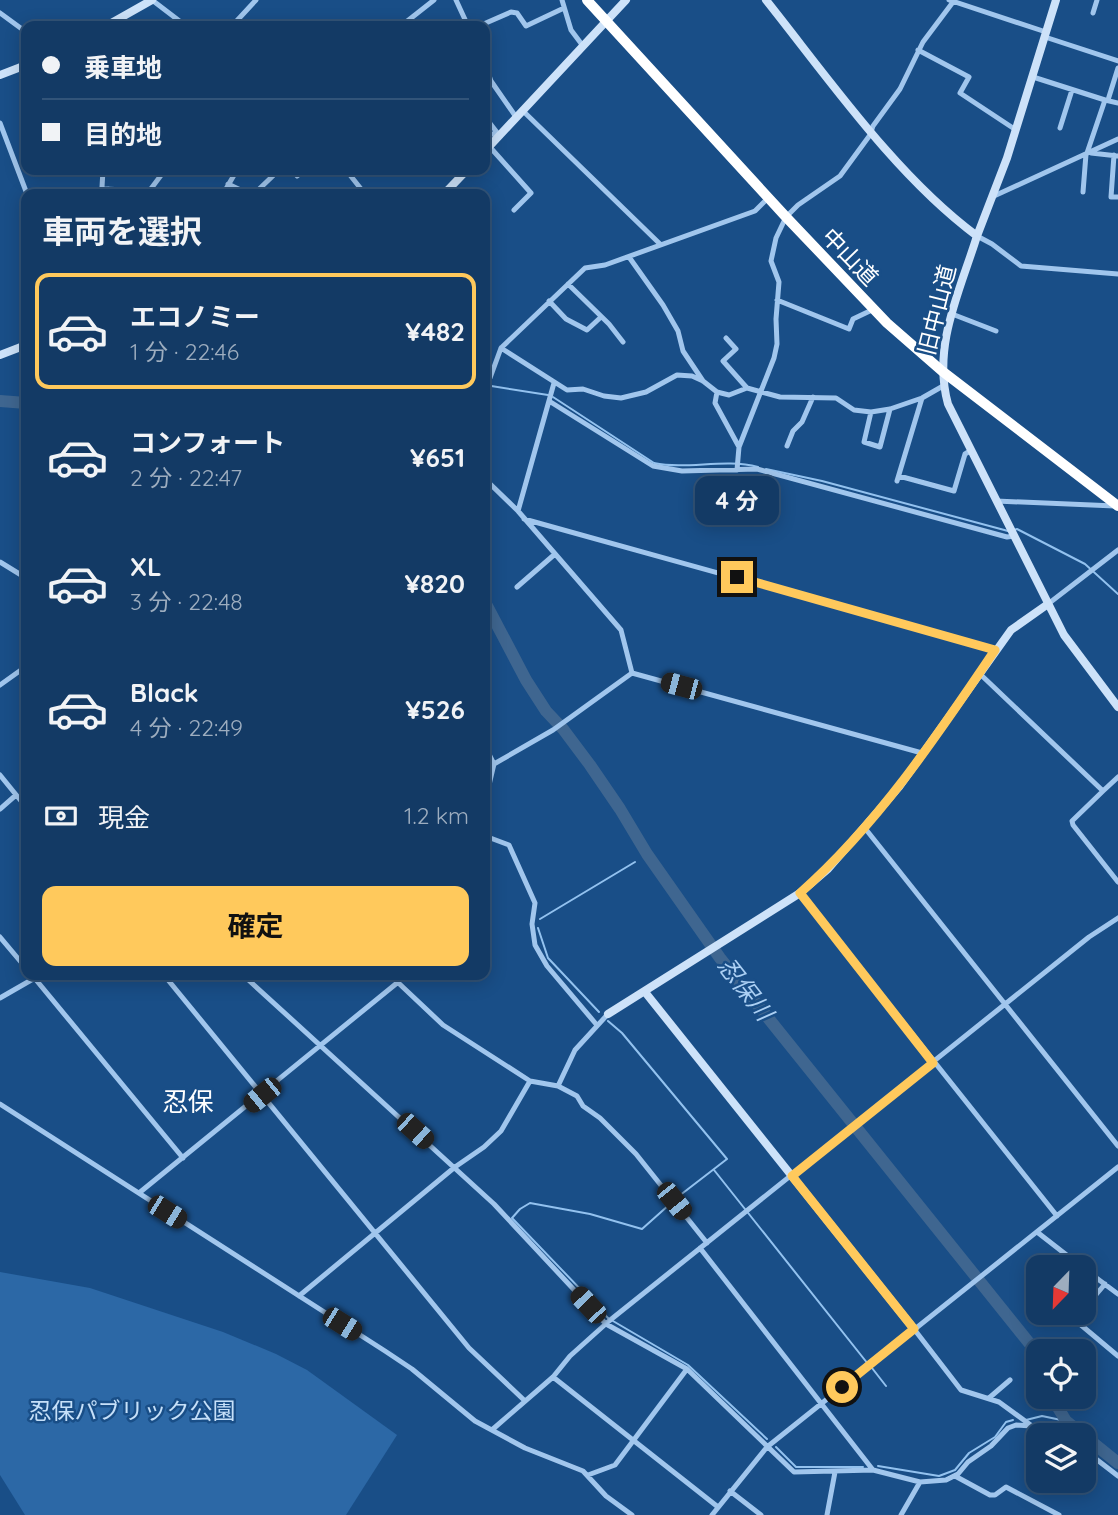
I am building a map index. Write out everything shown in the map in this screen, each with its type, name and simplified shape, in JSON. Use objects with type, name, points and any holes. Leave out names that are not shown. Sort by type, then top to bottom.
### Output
[{"type":"highway","name":"中山道","points":[[587,0],[768,198],[874,309],[942,371],[1118,506]]},
{"type":"street","points":[[115,21],[152,0],[179,21]]},
{"type":"street","points":[[237,21],[256,0]]},
{"type":"street","points":[[407,21],[434,0]]},
{"type":"street","points":[[456,0],[466,21]]},
{"type":"street","points":[[562,0],[574,36],[583,46]]},
{"type":"street","points":[[490,145],[626,0]]},
{"type":"street","points":[[766,0],[871,131],[947,212],[977,236],[1021,267],[1118,274]]},
{"type":"street","name":"旧中山道","points":[[1056,0],[1016,130],[952,314],[943,347],[943,386],[948,404],[970,451],[1048,604],[1071,645],[1117,705]]},
{"type":"street","points":[[1093,13],[1097,0]]},
{"type":"street","points":[[737,470],[739,447],[777,344],[779,282],[771,261],[772,247],[786,217],[840,176],[906,78],[918,50],[951,1],[1118,61]]},
{"type":"street","points":[[490,21],[511,12],[517,13],[526,26],[564,8]]},
{"type":"street","points":[[0,13],[21,28]]},
{"type":"street","points":[[918,50],[969,77],[960,93],[1016,130]]},
{"type":"street","points":[[0,75],[21,67]]},
{"type":"street","points":[[1083,192],[1087,153],[1118,68]]},
{"type":"street","points":[[1033,77],[1118,103]]},
{"type":"street","points":[[490,78],[519,114],[660,244]]},
{"type":"street","points":[[1060,128],[1072,90]]},
{"type":"street","points":[[0,123],[25,189]]},
{"type":"street","points":[[490,123],[499,135]]},
{"type":"street","points":[[490,134],[499,135]]},
{"type":"street","points":[[993,196],[1118,139]]},
{"type":"street","points":[[490,151],[531,193],[514,210]]},
{"type":"street","points":[[1087,153],[1116,155],[1111,197],[1118,197]]},
{"type":"street","points":[[102,187],[103,175]]},
{"type":"street","points":[[226,189],[234,175]]},
{"type":"street","points":[[257,189],[273,175]]},
{"type":"street","points":[[350,175],[361,189]]},
{"type":"street","points":[[449,189],[462,175]]},
{"type":"street","points":[[228,184],[240,189]]},
{"type":"street","points":[[97,189],[120,189]]},
{"type":"street","points":[[490,378],[500,348],[585,268],[629,257],[755,211],[768,198]]},
{"type":"street","points":[[629,257],[663,305],[678,331],[683,351],[703,381]]},
{"type":"street","points":[[568,284],[624,342]]},
{"type":"street","points":[[777,300],[849,329],[853,319],[874,309]]},
{"type":"street","points":[[549,301],[566,319],[587,330],[601,317]]},
{"type":"street","points":[[952,314],[996,331]]},
{"type":"street","points":[[726,338],[736,349],[723,361],[747,388]]},
{"type":"street","points":[[500,348],[567,390],[583,389],[621,398],[646,392],[677,375],[692,376],[717,392],[729,395],[747,388],[780,397],[836,398],[854,410],[871,412],[890,409],[922,398],[943,386]]},
{"type":"street","points":[[0,355],[21,349]]},
{"type":"street","points":[[518,511],[554,383]]},
{"type":"street","points":[[717,392],[715,402],[739,447]]},
{"type":"street","points":[[787,446],[813,397]]},
{"type":"street","points":[[922,398],[898,479],[954,491],[965,454],[970,451]]},
{"type":"street","points":[[549,401],[653,466],[682,471],[757,469],[1007,537],[1012,532]]},
{"type":"street","points":[[871,412],[864,442],[880,447],[890,409]]},
{"type":"street","points":[[490,484],[518,511],[621,630],[632,673]]},
{"type":"street","points":[[996,501],[1118,506]]},
{"type":"street","points":[[524,519],[995,650]]},
{"type":"street","points":[[558,1086],[575,1050],[608,1014],[800,893],[828,869],[899,787],[1011,630],[1118,550]]},
{"type":"street","points":[[517,587],[555,554]]},
{"type":"street","points":[[0,562],[21,575]]},
{"type":"street","points":[[0,675],[3,683],[21,670]]},
{"type":"street","points":[[494,764],[553,730],[632,673]]},
{"type":"street","points":[[632,673],[922,753]]},
{"type":"street","points":[[979,673],[1103,791]]},
{"type":"street","points":[[490,756],[494,764],[490,781]]},
{"type":"street","points":[[0,775],[21,801]]},
{"type":"street","points":[[1118,777],[1073,821],[1118,882]]},
{"type":"street","points":[[0,808],[16,795]]},
{"type":"street","points":[[864,827],[1118,1146]]},
{"type":"street","points":[[490,838],[509,845],[535,903],[532,924],[535,945],[547,966],[596,1024]]},
{"type":"street","points":[[800,893],[1057,1216]]},
{"type":"street","points":[[493,1429],[553,1377],[570,1356],[606,1324],[1089,937],[1118,918]]},
{"type":"street","points":[[0,937],[21,962]]},
{"type":"street","points":[[0,998],[29,980]]},
{"type":"street","points":[[38,980],[183,1158]]},
{"type":"street","points":[[168,980],[469,1348],[525,1401]]},
{"type":"street","points":[[248,980],[494,1204],[606,1324],[687,1369],[794,1472],[873,1470],[920,1482],[946,1480],[955,1476],[968,1462],[991,1446],[1008,1427],[1026,1426]]},
{"type":"street","points":[[394,980],[443,1025],[530,1080],[558,1086],[577,1096],[583,1106],[600,1118],[636,1154],[707,1242]]},
{"type":"street","points":[[139,1194],[397,983]]},
{"type":"street","points":[[645,992],[961,1390],[999,1402],[1028,1423]]},
{"type":"street","points":[[299,1297],[501,1131],[530,1080]]},
{"type":"street","points":[[0,1104],[411,1368],[475,1421],[525,1448],[588,1475],[606,1496],[632,1515]]},
{"type":"street","points":[[712,1515],[767,1447],[1118,1167]]},
{"type":"street","points":[[1037,1232],[1066,1255]]},
{"type":"street","points":[[700,1248],[873,1470]]},
{"type":"street","points":[[1096,1277],[1118,1294]]},
{"type":"street","points":[[1096,1295],[1105,1284]]},
{"type":"street","points":[[1080,1325],[1118,1356]]},
{"type":"street","points":[[588,1475],[615,1465],[687,1369]]},
{"type":"street","points":[[553,1377],[718,1507]]},
{"type":"street","points":[[989,1398],[1010,1380]]},
{"type":"street","points":[[1096,1459],[1118,1476]]},
{"type":"street","points":[[827,1515],[835,1472]]},
{"type":"street","points":[[955,1476],[990,1495],[1006,1488],[1057,1515]]},
{"type":"street","points":[[901,1515],[920,1482]]},
{"type":"street","points":[[730,1491],[761,1515]]},
{"type":"green space","name":"忍保パブリック公園","points":[[0,1272],[90,1288],[223,1332],[307,1370],[397,1435],[346,1515],[25,1515],[0,1475]]},
{"type":"waterway","points":[[490,386],[548,395]]},
{"type":"waterway","points":[[553,397],[654,463],[758,467]]},
{"type":"waterway","name":"忍保川","points":[[0,401],[21,403]]},
{"type":"waterway","points":[[766,469],[822,481],[1008,531]]},
{"type":"waterway","points":[[1014,530],[1017,529],[1085,564],[1118,594]]},
{"type":"waterway","name":"忍保川","points":[[490,612],[526,680],[546,711],[590,765],[647,854],[720,958],[1026,1339]]},
{"type":"waterway","points":[[540,919],[635,862]]},
{"type":"waterway","points":[[538,928],[548,958],[599,1012]]},
{"type":"waterway","points":[[608,1021],[622,1033],[727,1159],[679,1196]]},
{"type":"waterway","points":[[714,1170],[868,1364]]},
{"type":"waterway","points":[[608,1318],[512,1218],[530,1203],[590,1214],[642,1229],[670,1204]]},
{"type":"waterway","points":[[613,1321],[688,1365],[767,1439]]},
{"type":"waterway","points":[[872,1368],[886,1386]]},
{"type":"waterway","name":"忍保川","points":[[1059,1409],[1066,1421],[1118,1463]]},
{"type":"waterway","points":[[1026,1420],[1042,1416],[1066,1421]]},
{"type":"waterway","points":[[878,1466],[939,1476],[955,1470],[969,1453],[995,1437],[1006,1422],[1013,1420]]},
{"type":"waterway","points":[[776,1447],[796,1467],[863,1467]]},
{"type":"district","name":"忍保","points":[[188,1102]]},
{"type":"route","points":[[737,577],[995,650],[899,787],[828,869],[800,893],[933,1063],[792,1176],[914,1329],[842,1387]]}]
